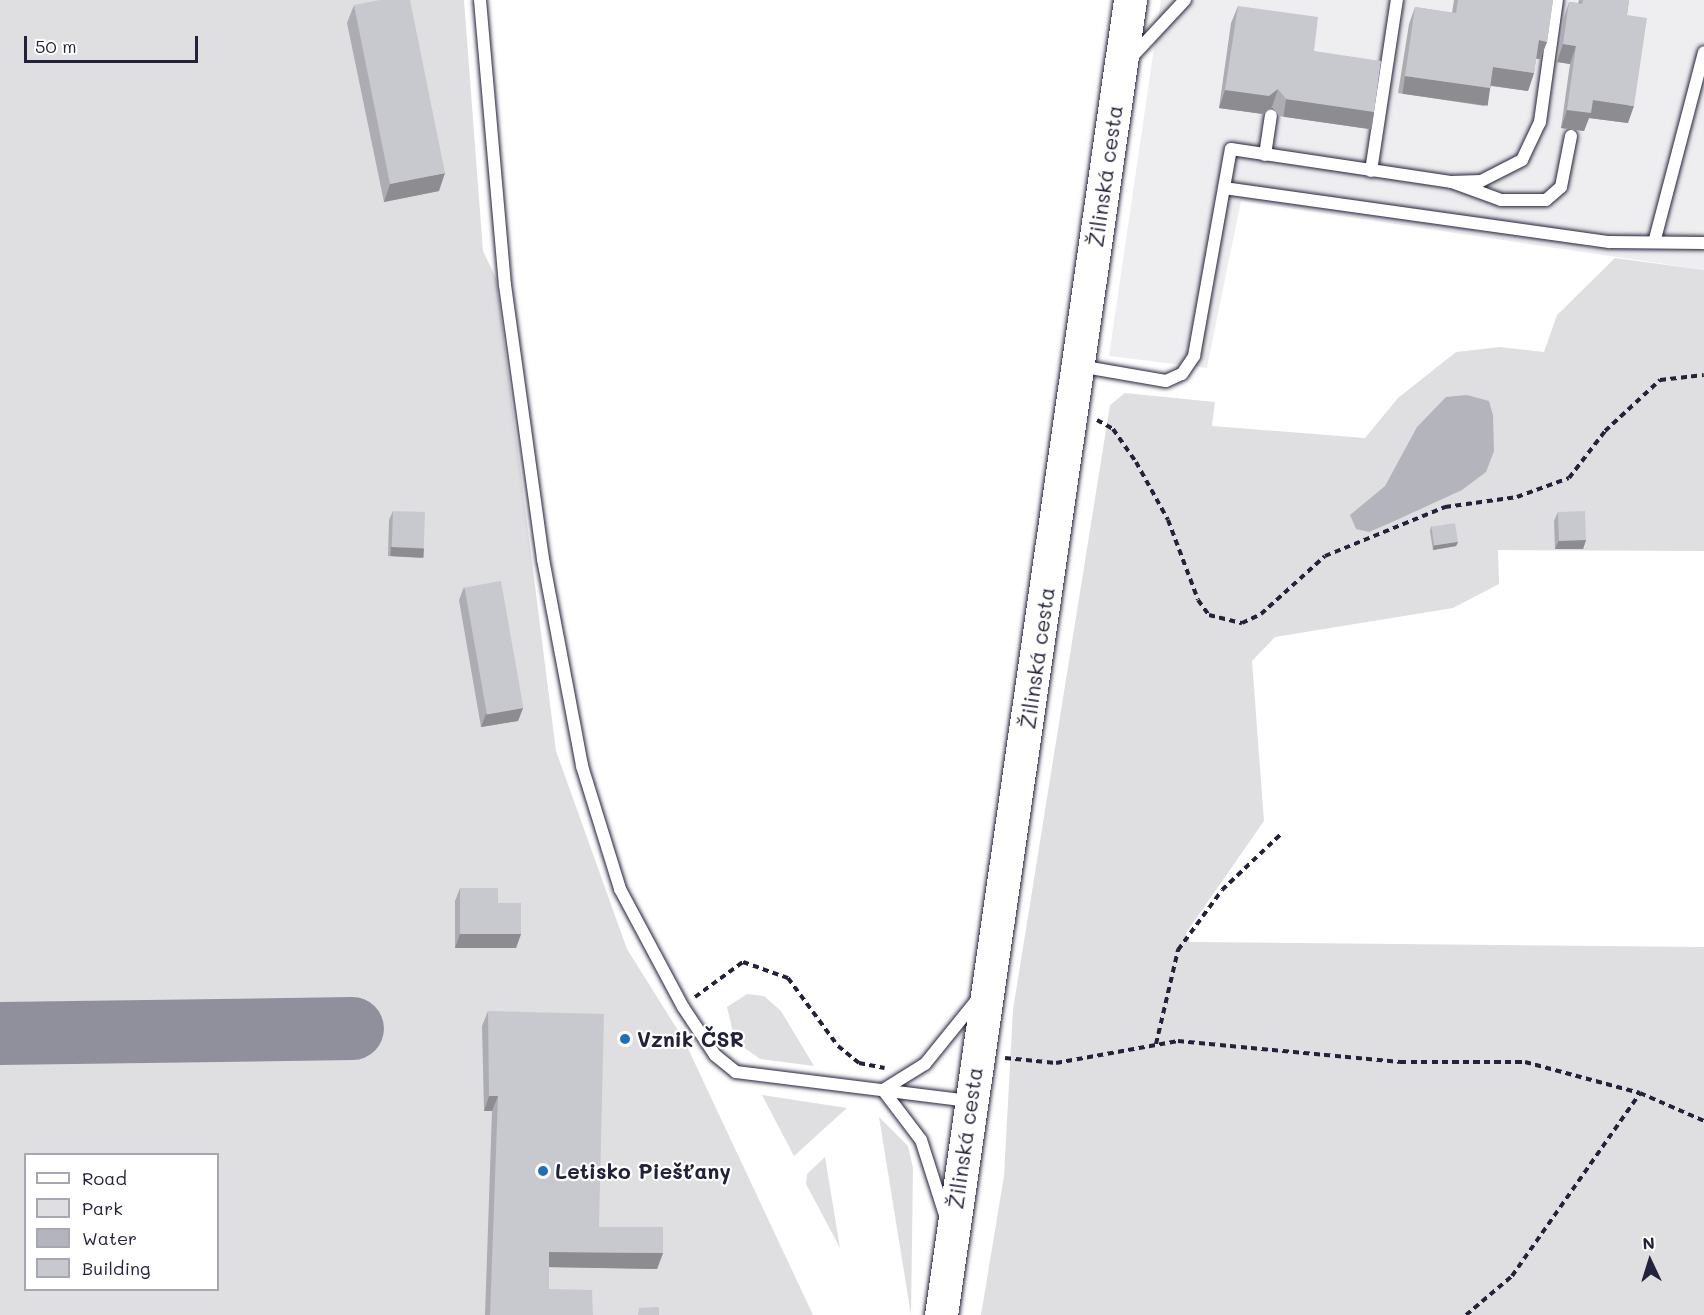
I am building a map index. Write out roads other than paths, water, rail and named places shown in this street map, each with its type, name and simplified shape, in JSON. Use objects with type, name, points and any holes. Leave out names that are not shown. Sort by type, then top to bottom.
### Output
[{"type":"main road","name":"Žilinská cesta","points":[[941,1315],[969,1101],[1130,0]]},
{"type":"lane","points":[[480,0],[507,296],[543,559],[582,766],[620,890],[684,1007],[715,1054],[736,1072],[969,1101]]},
{"type":"lane","points":[[1120,69],[1185,0]]},
{"type":"lane","points":[[1371,171],[1397,0]]},
{"type":"lane","points":[[1452,182],[1489,177],[1522,160],[1530,149],[1540,122],[1557,0]]},
{"type":"lane","points":[[1655,239],[1704,52]]},
{"type":"lane","points":[[1265,155],[1272,115]]},
{"type":"lane","points":[[1077,365],[1166,381],[1182,374],[1194,356],[1231,150],[1452,182],[1501,201],[1546,201],[1561,187],[1571,136]]},
{"type":"lane","points":[[1224,188],[1587,240],[1655,239],[1704,243]]},
{"type":"lane","points":[[876,1089],[925,1064],[987,985]]},
{"type":"lane","points":[[876,1089],[921,1140],[951,1234]]},
{"type":"water","points":[[1467,395],[1489,401],[1493,415],[1494,451],[1486,472],[1462,490],[1390,523],[1369,532],[1356,529],[1350,515],[1385,486],[1417,427],[1446,397]]},
{"type":"place","name":"Vznik ČSR","points":[[625,1039]]},
{"type":"place","name":"Letisko Piešťany","points":[[543,1171]]}]
